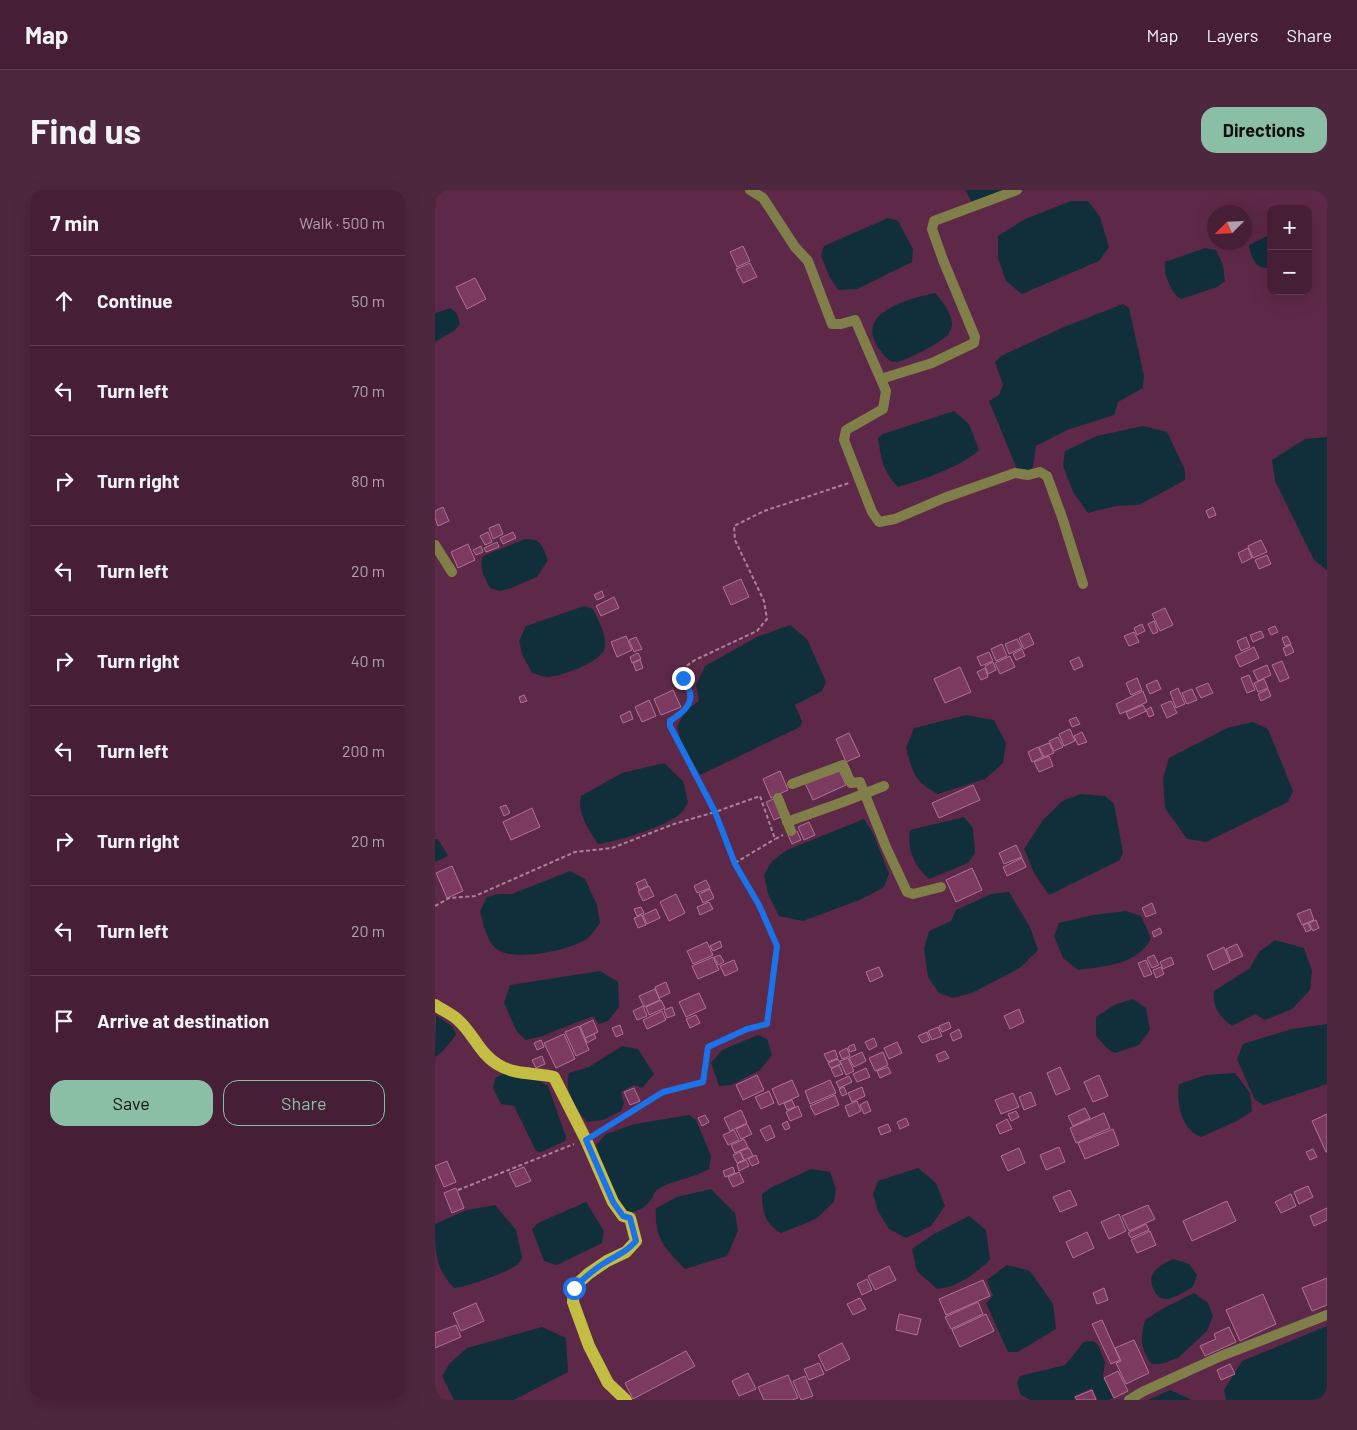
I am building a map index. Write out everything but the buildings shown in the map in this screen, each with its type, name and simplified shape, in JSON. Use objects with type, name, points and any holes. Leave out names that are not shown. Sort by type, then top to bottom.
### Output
[{"type":"main road","points":[[435,1005],[459,1020],[475,1042],[497,1064],[520,1074],[537,1073],[554,1077],[586,1140],[613,1202],[623,1216],[630,1218],[636,1241],[626,1252],[607,1261],[588,1274],[574,1288],[573,1302],[589,1346],[608,1383],[626,1400]]},
{"type":"street","points":[[750,190],[763,198],[795,247],[808,262],[832,324],[841,324],[855,320],[886,391],[883,409],[846,430],[844,440],[871,512],[879,522],[895,519],[944,498],[1015,473],[1028,475],[1040,472],[1047,476],[1063,517],[1083,584]]},
{"type":"street","points":[[881,379],[932,363],[974,343],[975,337],[932,229],[934,221],[1017,190]]},
{"type":"street","points":[[435,544],[452,572]]},
{"type":"street","points":[[792,784],[843,765],[851,783],[859,782],[865,793],[886,847],[907,892],[913,894],[941,887]]},
{"type":"street","points":[[778,798],[789,826],[884,786]]},
{"type":"street","points":[[1129,1400],[1142,1392],[1221,1356],[1327,1315]]},
{"type":"path","points":[[458,1190],[586,1140],[663,1092],[703,1082],[708,1047],[747,1029],[767,1024],[777,946],[759,905],[735,864],[715,812],[670,726],[670,721],[688,706],[691,694],[683,678],[682,669],[695,660],[757,631],[767,619],[764,601],[735,540],[734,526],[764,511],[859,479]]},
{"type":"path","points":[[435,906],[449,898],[475,896],[575,852],[612,848],[674,824],[760,796],[775,840]]},
{"type":"path","points":[[735,864],[775,840],[789,826]]},
{"type":"water","points":[[965,190],[1003,190],[973,204]]},
{"type":"water","points":[[1071,201],[1088,201],[1100,217],[1109,247],[1099,261],[1022,294],[1006,281],[998,258],[998,236],[1023,220]]},
{"type":"water","points":[[888,218],[898,221],[913,249],[912,262],[857,289],[838,290],[829,276],[821,255],[824,246]]},
{"type":"water","points":[[1267,236],[1267,268],[1258,265],[1253,259],[1250,250],[1252,250],[1252,244]]},
{"type":"water","points":[[1205,248],[1207,250],[1216,250],[1223,265],[1225,281],[1217,287],[1181,299],[1174,293],[1169,283],[1165,272],[1165,262]]},
{"type":"water","points":[[935,293],[951,317],[952,326],[948,335],[907,359],[895,362],[888,360],[873,337],[873,326],[878,317],[898,304]]},
{"type":"water","points":[[1123,304],[1129,308],[1144,376],[1143,388],[1118,402],[1114,415],[1067,430],[1036,446],[1033,467],[1025,473],[1017,469],[989,401],[999,395],[1003,385],[995,362],[1001,356],[1064,327]]},
{"type":"water","points":[[451,308],[457,314],[460,324],[455,330],[435,342],[435,313]]},
{"type":"water","points":[[954,411],[969,424],[979,450],[952,467],[898,487],[889,476],[883,464],[878,438],[883,434]]},
{"type":"water","points":[[1143,426],[1167,432],[1185,470],[1185,480],[1139,505],[1116,506],[1088,513],[1073,492],[1063,466],[1065,451],[1097,436]]},
{"type":"water","points":[[1327,437],[1327,570],[1314,560],[1275,481],[1272,460],[1305,439]]},
{"type":"water","points":[[525,539],[535,540],[541,544],[548,560],[537,577],[500,591],[490,588],[484,577],[481,565],[483,556]]},
{"type":"water","points":[[584,606],[593,609],[602,628],[605,637],[603,653],[590,663],[562,674],[544,677],[532,673],[522,654],[519,641],[526,626]]},
{"type":"water","points":[[790,625],[807,639],[826,682],[822,691],[795,705],[802,721],[800,727],[700,775],[681,741],[677,727],[685,711],[699,701],[696,685],[705,666],[757,637]]},
{"type":"water","points":[[966,715],[994,720],[1006,743],[1003,763],[985,779],[938,794],[930,790],[916,776],[906,748],[914,728]]},
{"type":"water","points":[[1253,722],[1268,729],[1293,791],[1288,802],[1206,842],[1187,839],[1165,808],[1163,778],[1169,758],[1227,728]]},
{"type":"water","points":[[664,763],[683,781],[688,802],[683,811],[676,817],[655,827],[617,840],[598,844],[582,815],[581,796],[622,773]]},
{"type":"water","points":[[1081,794],[1105,796],[1114,804],[1123,853],[1120,860],[1049,895],[1034,873],[1024,849],[1043,820],[1062,801]]},
{"type":"water","points":[[964,817],[973,828],[975,853],[968,863],[929,879],[919,868],[913,857],[909,838],[910,830]]},
{"type":"water","points":[[864,819],[873,833],[889,874],[884,887],[862,899],[803,921],[779,916],[768,894],[764,875],[772,861],[787,850]]},
{"type":"water","points":[[435,839],[438,839],[448,856],[435,862]]},
{"type":"water","points":[[570,871],[585,879],[597,905],[600,923],[588,938],[570,947],[530,955],[506,953],[494,947],[486,932],[480,911],[487,897],[499,894],[512,894]]},
{"type":"water","points":[[1009,892],[1030,927],[1038,950],[1020,968],[972,993],[953,998],[939,993],[928,977],[924,949],[929,931],[951,921],[956,910],[991,894]]},
{"type":"water","points":[[1126,911],[1141,916],[1151,938],[1138,954],[1120,963],[1078,970],[1063,958],[1054,936],[1059,923],[1093,915]]},
{"type":"water","points":[[1275,940],[1304,948],[1312,971],[1310,990],[1292,1009],[1265,1020],[1255,1014],[1232,1026],[1218,1011],[1214,1002],[1214,991],[1250,968],[1259,952]]},
{"type":"water","points":[[600,971],[618,982],[619,1007],[608,1021],[599,1024],[593,1016],[542,1036],[526,1040],[517,1032],[504,1003],[510,985]]},
{"type":"water","points":[[1133,999],[1146,1008],[1150,1030],[1139,1045],[1115,1053],[1108,1049],[1096,1036],[1096,1017],[1114,1005]]},
{"type":"water","points":[[436,1015],[453,1027],[456,1035],[443,1051],[435,1057]]},
{"type":"water","points":[[1327,1024],[1327,1084],[1264,1105],[1255,1100],[1237,1059],[1243,1044],[1292,1029]]},
{"type":"water","points":[[758,1035],[767,1039],[772,1055],[760,1070],[731,1085],[719,1086],[711,1063],[722,1050]]},
{"type":"water","points":[[622,1046],[638,1049],[654,1074],[642,1088],[634,1085],[621,1092],[624,1103],[621,1111],[603,1120],[587,1122],[578,1111],[569,1093],[569,1073],[589,1067]]},
{"type":"water","points":[[505,1073],[538,1080],[548,1086],[566,1137],[565,1141],[541,1152],[536,1151],[514,1106],[501,1104],[493,1088],[495,1078]]},
{"type":"water","points":[[1235,1073],[1250,1093],[1252,1111],[1237,1121],[1201,1137],[1194,1133],[1184,1122],[1181,1115],[1178,1099],[1179,1084],[1206,1075]]},
{"type":"water","points":[[689,1115],[696,1120],[711,1156],[709,1169],[663,1186],[656,1191],[649,1203],[633,1212],[627,1213],[607,1181],[596,1145],[606,1134],[635,1124]]},
{"type":"water","points":[[918,1168],[936,1183],[945,1206],[931,1226],[906,1238],[889,1229],[878,1211],[873,1194],[878,1181]]},
{"type":"water","points":[[811,1169],[830,1172],[836,1189],[834,1202],[816,1219],[781,1233],[771,1225],[765,1216],[762,1194],[770,1188]]},
{"type":"water","points":[[711,1189],[735,1213],[738,1231],[727,1256],[685,1269],[662,1242],[657,1228],[656,1208],[677,1197]]},
{"type":"water","points":[[586,1202],[604,1231],[602,1243],[557,1265],[544,1261],[532,1229],[538,1223]]},
{"type":"water","points":[[495,1205],[516,1230],[522,1258],[518,1264],[497,1275],[454,1288],[443,1274],[437,1259],[435,1224],[467,1210]]},
{"type":"water","points":[[969,1216],[986,1230],[990,1260],[959,1283],[937,1289],[917,1271],[912,1249],[932,1235]]},
{"type":"water","points":[[1173,1259],[1189,1264],[1197,1275],[1191,1288],[1176,1296],[1164,1299],[1156,1294],[1151,1279],[1158,1267]]},
{"type":"water","points":[[1007,1265],[1030,1271],[1053,1304],[1056,1329],[1018,1352],[1008,1352],[986,1303],[993,1296],[987,1280]]},
{"type":"water","points":[[1194,1293],[1208,1303],[1213,1316],[1207,1331],[1178,1358],[1161,1364],[1151,1364],[1142,1343],[1145,1320],[1160,1310]]},
{"type":"water","points":[[1327,1326],[1327,1400],[1226,1400],[1224,1390],[1242,1361]]},
{"type":"water","points":[[542,1327],[566,1338],[568,1372],[514,1400],[454,1400],[442,1376],[450,1363],[467,1348]]},
{"type":"water","points":[[1093,1341],[1098,1345],[1105,1362],[1103,1376],[1113,1398],[1098,1400],[1092,1388],[1074,1396],[1075,1400],[1030,1400],[1021,1395],[1017,1383],[1020,1376],[1065,1365],[1084,1342]]},
{"type":"water","points":[[1170,1390],[1192,1400],[1148,1400]]},
{"type":"route","points":[[574,1288],[588,1274],[607,1261],[626,1252],[636,1241],[630,1218],[623,1216],[613,1202],[586,1140],[663,1092],[703,1082],[708,1047],[747,1029],[767,1024],[777,946],[759,905],[735,864],[715,812],[670,726],[670,721],[680,715],[688,706],[691,694],[683,678]]}]
